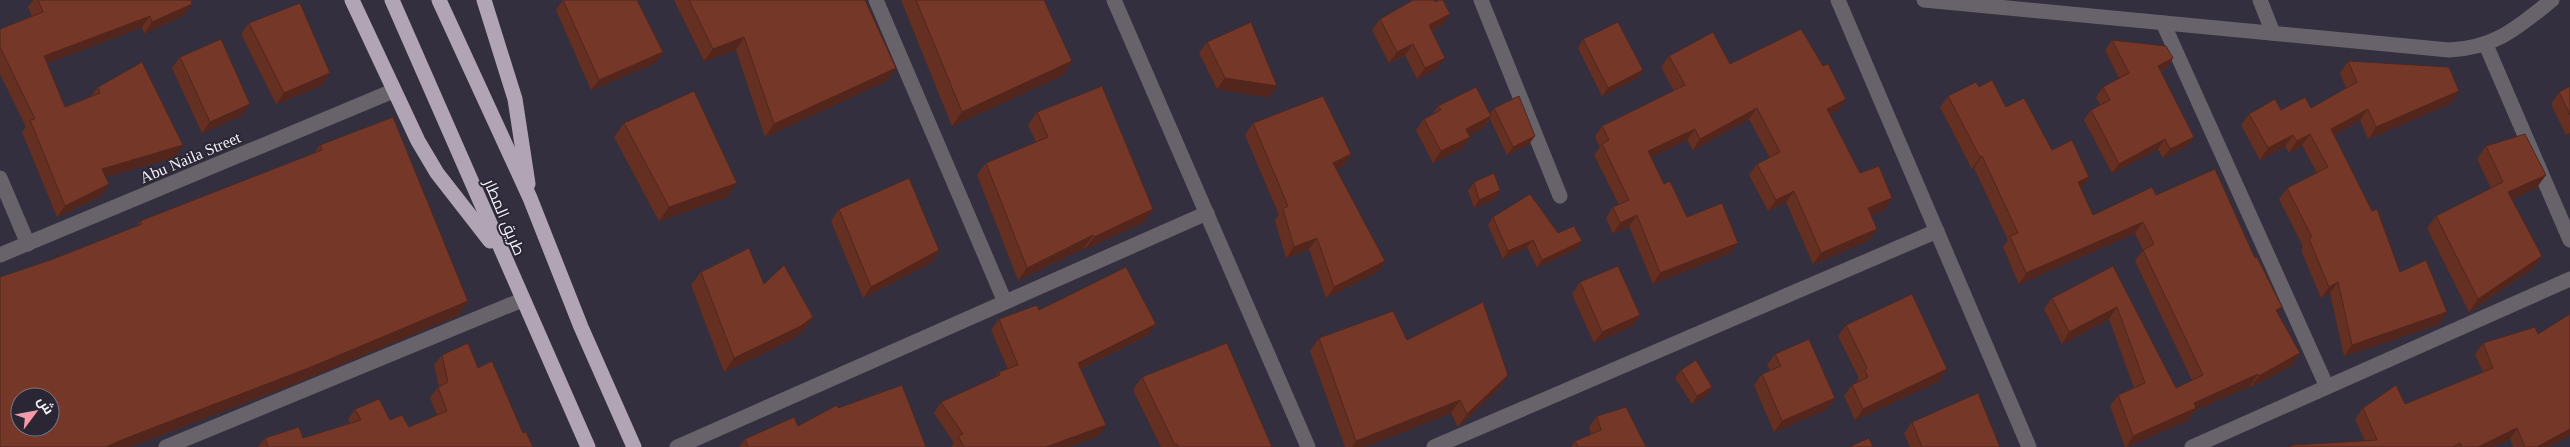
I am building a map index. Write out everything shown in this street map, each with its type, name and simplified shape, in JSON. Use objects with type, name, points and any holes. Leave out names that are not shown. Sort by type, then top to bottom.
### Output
[{"type":"highway","points":[[352,0],[393,91],[437,172],[504,261]]},
{"type":"highway","name":"طريق المطار","points":[[392,0],[504,261],[588,447]]},
{"type":"highway","name":"طريق المطار","points":[[439,0],[530,198],[581,327],[634,447]]},
{"type":"highway","points":[[484,0],[515,99],[522,134],[530,198]]},
{"type":"street","points":[[876,0],[1004,302]]},
{"type":"street","points":[[1114,0],[1308,447]]},
{"type":"street","points":[[1481,0],[1560,196]]},
{"type":"street","points":[[1838,0],[2029,447]]},
{"type":"street","points":[[1924,0],[2001,4],[2449,50],[2469,49],[2486,45],[2505,36],[2552,0]]},
{"type":"street","points":[[2260,0],[2273,33]]},
{"type":"street","points":[[2163,22],[2327,387]]},
{"type":"street","points":[[2486,45],[2570,240]]},
{"type":"street","name":"Abu Naila Street","points":[[0,255],[393,91]]},
{"type":"street","points":[[0,178],[28,244]]},
{"type":"street","points":[[677,447],[1207,212]]},
{"type":"street","points":[[1434,447],[1937,231]]},
{"type":"street","points":[[2192,447],[2570,279]]},
{"type":"street","points":[[166,447],[522,300]]},
{"type":"building","points":[[38,0],[191,0],[192,4],[152,22],[150,16],[44,56],[65,107],[100,93],[98,87],[142,62],[183,145],[102,169],[109,184],[65,206],[30,120],[35,119],[0,47],[0,29],[43,12]]},
{"type":"building","points":[[563,0],[637,0],[663,52],[599,80]]},
{"type":"building","points":[[689,0],[865,0],[896,68],[774,124],[744,37],[713,49]]},
{"type":"building","points":[[916,0],[1044,0],[1072,61],[962,112]]},
{"type":"building","points":[[1413,0],[1434,0],[1435,2],[1443,0],[1450,14],[1429,25],[1445,58],[1425,68],[1413,44],[1397,52],[1380,19]]},
{"type":"building","points":[[300,3],[330,73],[284,93],[249,23]]},
{"type":"building","points":[[1251,22],[1277,86],[1225,78],[1207,42]]},
{"type":"building","points":[[1618,22],[1643,70],[1608,88],[1583,39]]},
{"type":"building","points":[[1801,29],[1823,66],[1828,64],[1846,99],[1827,109],[1860,173],[1879,166],[1892,198],[1868,208],[1877,229],[1821,253],[1794,191],[1776,200],[1757,164],[1780,152],[1757,108],[1700,139],[1695,129],[1648,151],[1664,184],[1670,181],[1687,217],[1722,203],[1738,243],[1660,273],[1637,215],[1620,223],[1613,207],[1629,200],[1602,144],[1609,140],[1602,126],[1685,85],[1669,56],[1713,32],[1730,64]]},
{"type":"building","points":[[221,39],[250,104],[210,122],[180,57]]},
{"type":"building","points":[[2112,40],[2166,46],[2173,58],[2158,66],[2194,137],[2170,149],[2165,139],[2119,164],[2091,110],[2110,100],[2103,87],[2129,73]]},
{"type":"building","points":[[2348,61],[2449,67],[2459,91],[2376,127],[2368,109],[2331,129],[2372,211],[2377,209],[2400,272],[2426,260],[2447,312],[2352,345],[2338,282],[2329,287],[2309,239],[2312,237],[2287,188],[2328,167],[2310,134],[2297,141],[2293,135],[2268,148],[2249,114],[2275,99],[2281,110],[2305,97],[2311,108],[2357,82]]},
{"type":"building","points":[[1992,80],[2006,107],[2024,98],[2052,150],[2072,140],[2089,177],[2078,182],[2093,215],[2152,187],[2156,195],[2215,169],[2255,258],[2257,257],[2282,307],[2276,310],[2300,353],[2259,376],[2258,374],[2194,403],[2196,408],[2133,436],[2118,395],[2145,383],[2117,307],[2069,332],[2052,298],[2113,266],[2176,388],[2203,375],[2143,250],[2154,244],[2143,222],[2026,273],[2010,236],[2018,233],[1982,156],[1980,157],[1948,96],[1976,82],[1979,87]]},
{"type":"building","points":[[1102,86],[1153,209],[1094,237],[1093,235],[1027,268],[986,163],[1048,137],[1037,112]]},
{"type":"building","points":[[2570,86],[2570,115],[2559,92]]},
{"type":"building","points":[[1476,87],[1491,116],[1466,129],[1470,137],[1441,151],[1424,119],[1441,110],[1438,106]]},
{"type":"building","points":[[694,91],[737,183],[669,207],[624,123]]},
{"type":"building","points":[[1323,96],[1351,154],[1333,163],[1385,261],[1334,287],[1317,238],[1294,247],[1283,209],[1288,206],[1253,123]]},
{"type":"building","points":[[1519,96],[1535,136],[1513,147],[1494,108]]},
{"type":"building","points":[[393,117],[468,301],[311,367],[106,447],[0,447],[0,277],[53,259],[142,224],[140,221],[322,150],[320,145]]},
{"type":"building","points":[[2525,134],[2546,175],[2508,192],[2542,256],[2478,299],[2436,216],[2503,182],[2486,146]]},
{"type":"building","points":[[1494,173],[1500,190],[1479,200],[1474,182]]},
{"type":"building","points":[[909,178],[939,250],[871,287],[839,209]]},
{"type":"building","points":[[1530,194],[1558,233],[1574,226],[1582,241],[1542,260],[1533,240],[1508,251],[1493,217]]},
{"type":"building","points":[[749,248],[764,284],[784,265],[813,317],[801,326],[734,358],[701,272]]},
{"type":"building","points":[[1618,266],[1640,315],[1602,332],[1580,282]]},
{"type":"building","points":[[1126,267],[1156,324],[1078,363],[1106,425],[1046,447],[964,447],[958,436],[963,434],[941,402],[1000,375],[999,372],[1018,365],[999,319],[1037,305],[1039,310]]},
{"type":"building","points":[[1912,294],[1947,369],[1863,409],[1852,385],[1868,377],[1865,370],[1867,368],[1846,325]]},
{"type":"building","points":[[1483,302],[1508,375],[1467,414],[1460,400],[1356,441],[1319,338],[1393,311],[1407,340]]},
{"type":"building","points":[[2570,314],[2570,429],[2537,447],[2525,447],[2517,428],[2478,447],[2462,447],[2460,443],[2453,447],[2287,447],[2293,445],[2377,440],[2363,408],[2396,385],[2405,404],[2493,368],[2483,343],[2535,327],[2538,334]]},
{"type":"building","points":[[1809,339],[1835,398],[1782,421],[1762,374],[1781,366],[1775,354]]},
{"type":"building","points":[[468,343],[478,368],[492,361],[523,433],[526,432],[533,447],[268,447],[265,438],[299,427],[303,438],[361,420],[355,409],[379,399],[390,420],[402,415],[409,427],[447,411],[438,387],[448,382],[442,355]]},
{"type":"building","points":[[1227,343],[1272,447],[1179,447],[1177,444],[1175,445],[1142,377]]},
{"type":"building","points":[[1696,360],[1712,387],[1697,396],[1681,370]]},
{"type":"building","points":[[902,385],[926,447],[748,447],[745,439],[794,417],[798,426],[837,405],[838,408]]},
{"type":"building","points":[[1978,393],[2000,447],[1922,447],[1912,422]]},
{"type":"building","points":[[1626,407],[1646,447],[1578,447],[1575,441],[1601,430],[1597,416]]},
{"type":"building","points":[[1869,438],[1873,447],[1849,447]]}]
